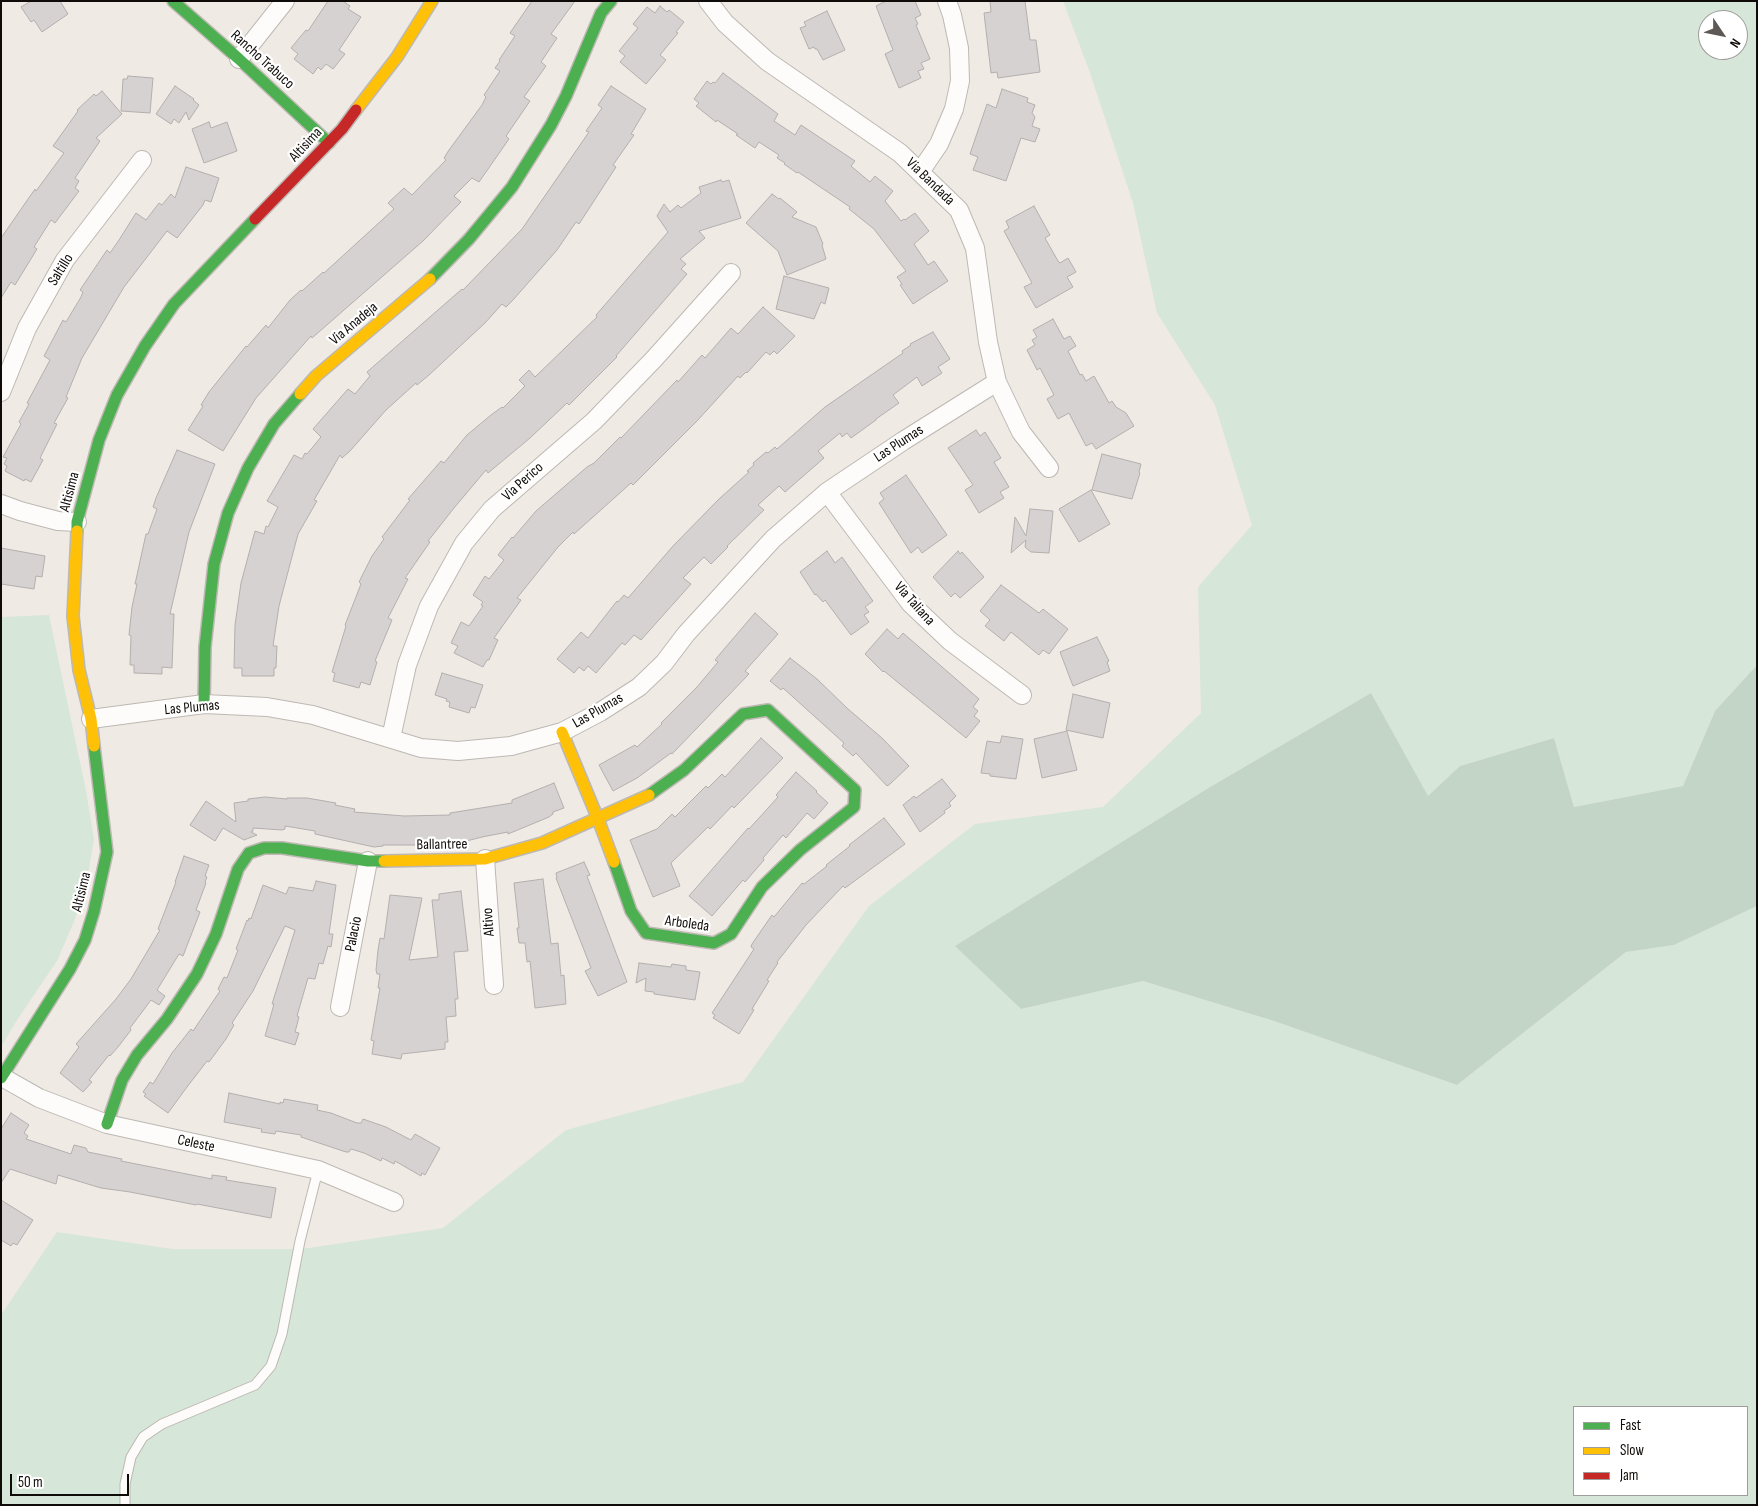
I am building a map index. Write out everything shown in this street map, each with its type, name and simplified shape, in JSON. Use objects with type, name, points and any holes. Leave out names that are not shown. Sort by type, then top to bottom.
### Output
[{"type":"street","name":"Rancho Trabuco","points":[[173,1],[239,59],[329,143]]},
{"type":"street","points":[[239,59],[285,1]]},
{"type":"street","name":"Altisima","points":[[2,1078],[70,969],[84,940],[94,911],[107,852],[91,719],[79,670],[73,616],[77,522],[99,440],[117,395],[145,346],[174,304],[342,129],[397,57],[432,1]]},
{"type":"street","name":"Via Anadeja","points":[[204,704],[205,647],[214,564],[228,513],[257,453],[274,424],[316,376],[427,282],[469,239],[512,188],[551,125],[566,96],[601,13],[611,1]]},
{"type":"street","name":"Via Bandada","points":[[708,1],[725,23],[767,61],[900,153],[959,210],[975,248],[988,342],[997,382],[1022,432],[1049,468]]},
{"type":"street","points":[[920,172],[943,136],[954,110],[960,81],[959,48],[952,15],[946,1]]},
{"type":"street","name":"Saltillo","points":[[1,392],[27,328],[65,260],[142,160]]},
{"type":"street","name":"Via Perico","points":[[391,738],[407,665],[426,614],[464,542],[492,510],[594,421],[732,273]]},
{"type":"street","name":"Las Plumas","points":[[91,719],[204,704],[266,707],[313,715],[421,748],[458,751],[511,746],[562,732],[600,712],[639,687],[664,663],[693,627],[767,546],[826,492],[997,382]]},
{"type":"street","name":"Via Taliana","points":[[826,492],[911,604],[950,641],[1022,695]]},
{"type":"street","points":[[1,504],[58,521],[77,522]]},
{"type":"street","name":"Ballantree","points":[[107,1124],[122,1080],[138,1055],[167,1019],[197,974],[216,934],[238,869],[249,853],[264,848],[282,848],[368,861],[485,858],[542,843],[598,820],[646,796],[684,770],[744,714],[768,710],[855,790],[854,807]]},
{"type":"street","name":"Arboleda","points":[[562,732],[598,820],[631,911],[646,933],[714,943],[731,934],[762,887],[800,850],[854,807]]},
{"type":"street","name":"Altivo","points":[[485,858],[494,985]]},
{"type":"street","name":"Palacio","points":[[340,1008],[368,861]]},
{"type":"street","name":"Celeste","points":[[2,1078],[39,1098],[107,1124],[318,1170],[394,1202]]},
{"type":"lane","points":[[125,1505],[125,1484],[130,1457],[143,1437],[162,1424],[255,1385],[271,1366],[282,1334],[300,1241],[318,1170]]},
{"type":"green space","points":[[1063,1],[1757,1],[1757,665],[1715,711],[1683,786],[1574,807],[1554,738],[1460,766],[1428,797],[1371,693],[1210,787],[956,946],[1021,1009],[1143,981],[1274,1021],[1457,1085],[1626,952],[1674,945],[1757,906],[1757,1505],[1,1505],[1,1315],[57,1232],[173,1249],[302,1249],[443,1228],[566,1130],[743,1082],[869,906],[975,824],[1103,807],[1201,713],[1198,587],[1252,525],[1215,405],[1157,313],[1133,203],[1089,70]]},
{"type":"green space","points":[[49,615],[86,791],[94,839],[87,880],[75,919],[57,961],[1,1047],[1,617]]},
{"type":"green space","points":[[1757,665],[1757,906],[1674,945],[1626,952],[1457,1085],[1274,1021],[1143,981],[1021,1009],[955,946],[1210,787],[1371,693],[1428,796],[1460,766],[1554,738],[1574,807],[1683,786],[1715,711]]},
{"type":"building","points":[[31,1],[60,1],[68,14],[42,32],[34,20],[31,22],[21,7]]},
{"type":"building","points":[[328,1],[343,1],[350,6],[348,9],[361,17],[339,50],[345,54],[333,69],[326,64],[321,70],[318,67],[313,74],[294,59],[298,54],[291,48],[306,30],[308,31]]},
{"type":"building","points":[[532,1],[575,1],[551,34],[557,38],[541,62],[546,66],[524,97],[530,101],[506,136],[509,139],[479,182],[472,178],[454,196],[461,202],[423,241],[312,338],[311,336],[256,398],[223,451],[188,430],[203,406],[201,405],[209,392],[246,346],[266,325],[268,328],[290,300],[324,273],[394,209],[388,203],[404,188],[412,195],[446,160],[444,158],[449,150],[482,105],[486,97],[484,95],[500,71],[495,68],[515,36],[510,33]]},
{"type":"building","points":[[886,1],[915,1],[921,15],[915,18],[918,24],[916,25],[930,59],[921,63],[924,69],[918,71],[921,78],[899,88],[885,54],[893,50],[876,6]]},
{"type":"building","points":[[990,1],[1025,1],[1030,40],[1036,40],[1040,72],[998,78],[997,72],[991,73],[984,13],[991,12]]},
{"type":"building","points":[[660,6],[667,12],[669,10],[684,22],[676,32],[678,33],[660,55],[666,60],[646,84],[620,62],[625,56],[619,51],[638,28],[633,24],[647,7],[655,13]]},
{"type":"building","points":[[827,11],[845,50],[823,60],[817,49],[814,47],[809,49],[800,28],[806,26],[804,22]]},
{"type":"building","points":[[723,73],[778,114],[774,121],[795,135],[801,125],[855,161],[851,166],[870,182],[875,176],[893,191],[885,201],[901,221],[915,213],[929,231],[914,244],[928,265],[934,261],[948,281],[913,304],[897,277],[906,271],[874,229],[849,209],[850,207],[784,164],[777,158],[779,155],[759,142],[755,148],[736,135],[738,134],[717,120],[716,122],[696,106],[699,103],[694,99],[707,81],[711,84],[715,83]]},
{"type":"building","points":[[128,76],[153,78],[150,113],[121,111],[123,79],[127,79]]},
{"type":"building","points":[[175,86],[194,99],[199,105],[189,120],[186,112],[179,123],[174,119],[171,124],[156,114]]},
{"type":"building","points":[[611,86],[646,109],[631,134],[634,135],[613,165],[616,167],[579,224],[576,222],[557,250],[513,300],[506,307],[502,304],[485,323],[429,375],[417,385],[416,383],[386,410],[350,451],[342,458],[340,455],[314,500],[317,501],[298,534],[279,606],[273,646],[277,646],[274,676],[242,676],[242,668],[234,668],[235,625],[241,583],[255,531],[264,534],[266,526],[268,527],[278,507],[267,501],[294,455],[302,459],[305,453],[307,454],[321,437],[313,429],[348,389],[355,394],[370,376],[367,372],[463,290],[522,229],[589,132],[586,131],[602,108],[598,105]]},
{"type":"building","points":[[1002,89],[1028,98],[1027,102],[1035,105],[1032,113],[1035,117],[1032,126],[1040,129],[1035,142],[1021,138],[1006,181],[973,170],[978,157],[970,154],[987,104],[996,108]]},
{"type":"building","points":[[102,91],[122,114],[96,138],[100,141],[75,178],[79,181],[75,188],[79,191],[55,223],[51,220],[34,247],[37,249],[15,285],[11,282],[1,298],[1,238],[35,189],[36,191],[64,153],[53,146],[77,110],[94,94],[96,96]]},
{"type":"building","points":[[209,122],[211,128],[227,122],[237,151],[204,163],[192,129]]},
{"type":"building","points":[[186,167],[219,178],[211,202],[205,200],[177,238],[167,231],[124,287],[82,358],[66,397],[68,398],[54,423],[57,424],[40,458],[43,460],[31,482],[25,479],[24,481],[5,471],[7,466],[4,464],[7,458],[3,457],[21,424],[19,422],[29,404],[27,403],[50,360],[44,356],[63,320],[66,322],[81,297],[83,292],[80,290],[107,250],[110,253],[136,213],[146,220],[159,203],[162,205],[171,194],[175,198]]},
{"type":"building","points":[[721,180],[722,182],[729,180],[741,218],[699,231],[705,238],[680,259],[686,264],[681,269],[687,274],[617,357],[569,405],[567,403],[530,438],[488,473],[486,470],[454,508],[428,541],[430,542],[405,578],[408,579],[388,618],[392,620],[375,661],[377,662],[370,685],[361,682],[359,688],[333,681],[335,673],[332,672],[345,625],[361,584],[359,582],[372,556],[384,539],[382,537],[410,500],[408,499],[441,461],[444,463],[467,435],[491,415],[503,408],[525,386],[519,380],[529,370],[535,377],[597,317],[596,315],[668,232],[657,216],[664,204],[670,212],[678,205],[681,208],[701,193],[699,187]]},
{"type":"building","points":[[772,194],[797,212],[792,217],[816,227],[823,244],[826,259],[787,275],[778,251],[746,223]]},
{"type":"building","points":[[1034,206],[1050,235],[1045,238],[1058,261],[1060,263],[1068,258],[1076,272],[1067,277],[1073,287],[1036,308],[1024,287],[1032,283],[1004,231],[1009,228],[1006,221]]},
{"type":"building","points":[[784,276],[829,288],[825,304],[821,302],[814,319],[776,309]]},
{"type":"building","points":[[763,307],[795,336],[777,354],[774,351],[770,355],[766,352],[747,373],[740,378],[738,376],[697,421],[633,485],[631,483],[558,547],[517,598],[521,600],[494,638],[498,640],[489,660],[487,660],[483,667],[454,653],[458,646],[451,643],[461,622],[469,626],[483,606],[481,605],[483,602],[473,595],[485,576],[489,579],[504,560],[498,555],[512,537],[536,511],[621,438],[677,380],[678,382],[702,355],[705,358],[731,328],[738,334]]},
{"type":"building","points":[[1053,319],[1064,339],[1070,336],[1076,346],[1068,351],[1080,375],[1082,374],[1086,381],[1094,376],[1109,403],[1112,401],[1116,407],[1126,413],[1134,426],[1096,449],[1092,443],[1086,446],[1069,413],[1058,419],[1047,399],[1054,395],[1040,368],[1037,370],[1027,350],[1035,345],[1032,340],[1037,337],[1033,330]]},
{"type":"building","points":[[933,332],[950,359],[938,367],[942,373],[922,386],[917,377],[893,395],[899,403],[851,438],[847,433],[842,437],[840,433],[818,451],[824,458],[785,492],[779,486],[758,505],[764,510],[711,564],[704,557],[683,578],[691,584],[641,640],[634,635],[625,645],[622,643],[596,673],[588,666],[584,671],[579,667],[574,673],[557,659],[581,632],[588,638],[617,601],[624,595],[628,598],[673,546],[719,499],[749,472],[747,471],[754,465],[753,463],[766,452],[768,453],[775,447],[777,449],[825,407],[903,353],[902,351],[910,344]]},
{"type":"building","points":[[976,430],[980,436],[985,432],[1001,458],[994,462],[1009,487],[1000,492],[1004,498],[979,513],[965,490],[973,485],[948,448]]},
{"type":"building","points":[[177,450],[215,464],[189,532],[170,614],[174,614],[172,668],[162,667],[162,674],[134,673],[134,665],[130,665],[131,636],[129,635],[137,584],[135,584],[146,534],[148,534],[157,509],[153,507]]},
{"type":"building","points":[[1102,454],[1141,464],[1132,499],[1092,490]]},
{"type":"building","points":[[906,475],[947,535],[922,553],[918,547],[911,553],[879,503],[884,499],[880,493]]},
{"type":"building","points":[[1091,490],[1110,524],[1079,542],[1059,509]]},
{"type":"building","points":[[1030,509],[1053,511],[1049,553],[1031,552],[1025,547],[1026,540],[1011,553],[1015,517],[1026,536]]},
{"type":"building","points":[[1,548],[45,556],[42,577],[36,576],[34,589],[1,584]]},
{"type":"building","points":[[827,551],[835,563],[842,557],[873,601],[865,607],[869,612],[864,615],[869,622],[851,635],[825,600],[823,602],[815,595],[800,572]]},
{"type":"building","points":[[958,551],[960,554],[962,552],[984,577],[960,598],[955,593],[951,597],[933,577]]},
{"type":"building","points":[[1001,585],[1039,613],[1043,609],[1068,629],[1049,654],[1043,650],[1039,655],[1011,632],[1004,641],[985,626],[990,620],[980,611]]},
{"type":"building","points":[[755,613],[778,634],[745,671],[749,674],[672,754],[637,778],[613,791],[599,765],[635,745],[637,747],[662,724],[718,662],[715,660]]},
{"type":"building","points":[[887,629],[898,639],[903,633],[979,699],[973,707],[978,711],[974,716],[980,721],[966,738],[883,672],[865,654]]},
{"type":"building","points":[[1097,637],[1109,661],[1107,662],[1110,671],[1073,686],[1060,652]]},
{"type":"building","points":[[790,658],[817,679],[882,738],[909,766],[890,784],[887,786],[856,753],[853,756],[842,746],[844,743],[783,688],[781,690],[770,681]]},
{"type":"building","points":[[442,673],[483,685],[475,708],[471,707],[469,713],[449,707],[450,702],[446,701],[447,699],[435,695]]},
{"type":"building","points":[[1073,694],[1110,703],[1103,738],[1066,730]]},
{"type":"building","points":[[1067,731],[1077,770],[1042,778],[1034,739]]},
{"type":"building","points":[[1002,736],[1023,739],[1016,779],[981,773],[987,741],[1000,743]]},
{"type":"building","points":[[761,738],[783,758],[734,808],[732,806],[710,829],[708,827],[671,863],[680,886],[653,897],[630,840],[657,829],[672,814],[675,817],[706,786],[708,788],[722,774],[725,777]]},
{"type":"building","points":[[796,772],[828,803],[814,819],[807,813],[786,838],[783,835],[745,882],[743,880],[712,916],[689,896],[748,828],[778,797],[776,795]]},
{"type":"building","points":[[942,779],[956,796],[949,803],[951,806],[944,811],[945,813],[920,832],[903,805]]},
{"type":"building","points":[[554,783],[564,808],[553,812],[549,817],[508,834],[508,832],[451,845],[383,845],[374,847],[315,834],[315,831],[285,826],[285,829],[282,830],[253,828],[251,832],[257,835],[244,840],[223,828],[215,841],[190,825],[206,801],[236,822],[234,803],[265,797],[307,798],[336,803],[335,805],[355,809],[354,812],[404,816],[450,815],[450,813],[512,803],[512,800]]},
{"type":"building","points":[[884,818],[905,844],[845,888],[843,886],[806,925],[777,962],[767,980],[769,981],[752,1009],[754,1010],[739,1034],[713,1018],[715,1015],[712,1013],[754,949],[751,947],[752,944],[772,915],[774,917],[802,883],[804,884],[827,866],[849,845]]},
{"type":"building","points":[[184,856],[209,865],[205,876],[207,877],[206,883],[196,910],[200,912],[183,956],[179,954],[157,990],[165,996],[159,1005],[151,1000],[118,1047],[89,1080],[92,1082],[83,1092],[60,1073],[79,1047],[76,1044],[131,979],[160,930],[158,929]]},
{"type":"building","points":[[584,862],[590,875],[587,876],[627,982],[598,996],[585,971],[591,968],[556,878],[556,873]]},
{"type":"building","points":[[543,879],[551,944],[558,943],[561,976],[564,975],[566,1004],[535,1008],[530,961],[527,962],[525,943],[519,943],[514,883]]},
{"type":"building","points":[[316,881],[336,885],[329,934],[333,934],[331,947],[328,946],[323,964],[319,963],[315,979],[308,978],[297,1016],[299,1017],[295,1032],[299,1033],[295,1045],[265,1036],[274,1004],[272,1004],[295,930],[285,926],[253,991],[232,1023],[234,1025],[226,1039],[168,1113],[144,1096],[146,1094],[143,1092],[150,1082],[153,1084],[172,1053],[191,1029],[193,1031],[220,991],[218,989],[224,977],[227,978],[247,920],[251,919],[263,885],[286,894],[289,887],[313,891]]},
{"type":"building","points":[[461,891],[468,951],[454,952],[458,999],[455,999],[456,1016],[446,1017],[448,1042],[445,1042],[445,1049],[402,1054],[401,1059],[372,1054],[374,1041],[371,1040],[380,988],[378,988],[380,974],[377,974],[376,970],[378,950],[380,938],[384,939],[390,895],[422,898],[409,960],[438,957],[432,900],[439,900],[439,894]]},
{"type":"building","points":[[639,963],[671,967],[672,964],[686,966],[686,970],[700,972],[695,1000],[645,991],[646,978],[636,983]]},
{"type":"building","points":[[229,1093],[280,1104],[280,1102],[283,1103],[284,1099],[318,1105],[317,1110],[357,1123],[361,1123],[363,1119],[386,1127],[411,1140],[415,1134],[440,1148],[425,1175],[422,1173],[421,1176],[395,1161],[394,1164],[382,1158],[381,1161],[351,1149],[349,1152],[346,1152],[301,1137],[301,1135],[276,1131],[275,1134],[261,1132],[262,1129],[224,1122]]},
{"type":"building","points":[[11,1113],[29,1125],[24,1133],[28,1136],[26,1139],[71,1154],[74,1145],[86,1148],[88,1152],[122,1159],[121,1161],[212,1179],[212,1175],[227,1177],[226,1180],[276,1188],[271,1218],[101,1188],[58,1175],[56,1184],[10,1169],[1,1183],[1,1129]]},
{"type":"building","points":[[1,1200],[33,1220],[17,1245],[13,1243],[11,1246],[1,1240]]},
{"type":"traffic: fast","points":[[173,1],[239,59],[329,143]]},
{"type":"traffic: fast","points":[[430,279],[469,239],[512,187],[551,125],[566,96],[601,13],[611,1]]},
{"type":"traffic: fast","points":[[77,531],[77,522],[99,440],[117,395],[145,346],[174,304],[255,219]]},
{"type":"traffic: fast","points":[[204,704],[205,647],[214,564],[228,513],[248,468],[274,424],[300,394]]},
{"type":"traffic: fast","points":[[614,862],[631,911],[646,933],[714,943],[731,934],[762,887],[800,850],[854,807],[855,790],[768,710],[743,714],[684,770],[649,795]]},
{"type":"traffic: fast","points":[[1,1078],[70,969],[85,940],[94,911],[107,852],[94,746]]},
{"type":"traffic: fast","points":[[107,1124],[122,1080],[137,1055],[167,1019],[197,974],[216,934],[238,869],[249,853],[264,848],[282,848],[368,861],[384,861]]},
{"type":"traffic: slow","points":[[356,110],[397,57],[432,1]]},
{"type":"traffic: slow","points":[[300,394],[316,376],[430,279]]},
{"type":"traffic: slow","points":[[77,531],[73,616],[79,670],[91,719],[94,746]]},
{"type":"traffic: slow","points":[[562,732],[614,862]]},
{"type":"traffic: slow","points":[[384,861],[485,859],[542,843],[649,795]]},
{"type":"traffic: jam","points":[[255,219],[342,129],[356,110]]}]
